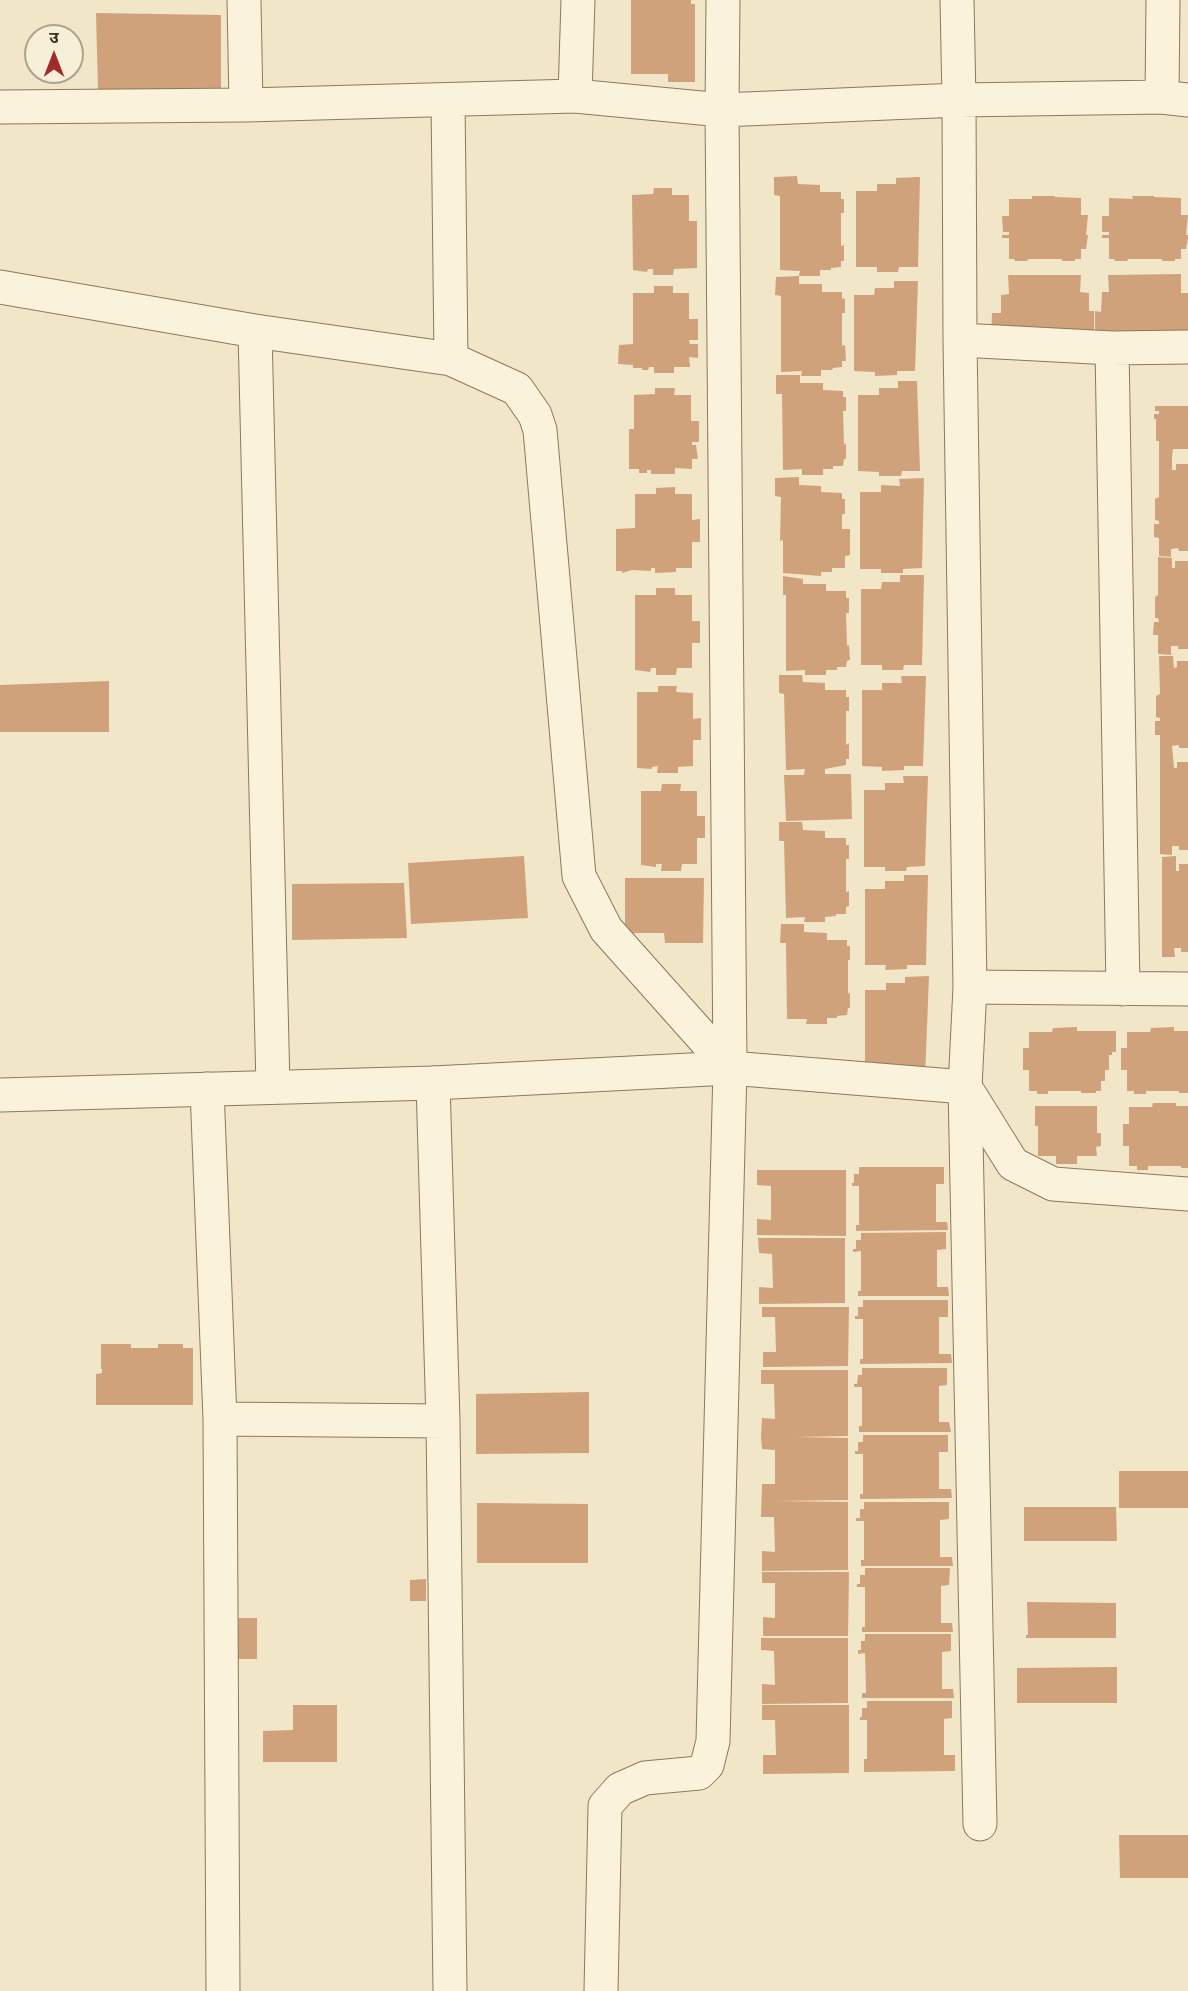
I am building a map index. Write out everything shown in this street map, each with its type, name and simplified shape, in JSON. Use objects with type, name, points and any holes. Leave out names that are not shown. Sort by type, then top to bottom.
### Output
[{"type":"street","points":[[244,0],[246,105]]},
{"type":"street","points":[[574,96],[578,0]]},
{"type":"street","points":[[602,1991],[605,1806],[620,1789],[645,1778],[699,1773],[707,1765],[713,1741],[730,1068],[723,0]]},
{"type":"street","points":[[957,0],[970,987],[965,1088],[980,1824]]},
{"type":"street","points":[[0,107],[246,105],[574,96],[722,110],[959,100],[1175,98],[1162,0]]},
{"type":"street","points":[[448,100],[451,359]]},
{"type":"street","points":[[0,287],[255,331],[451,359],[517,389],[535,415],[540,430],[579,876],[606,928],[730,1068]]},
{"type":"street","points":[[255,331],[273,1088]]},
{"type":"street","points":[[960,340],[1112,348],[1188,347]]},
{"type":"street","points":[[1112,348],[1123,989]]},
{"type":"street","points":[[970,987],[1188,989]]},
{"type":"street","points":[[0,1095],[433,1083],[730,1068],[965,1088]]},
{"type":"street","points":[[433,1083],[443,1420],[450,1991]]},
{"type":"street","points":[[965,1088],[1013,1164],[1053,1184],[1188,1194]]},
{"type":"street","points":[[207,1089],[220,1419],[223,1991]]},
{"type":"street","points":[[220,1419],[443,1420]]},
{"type":"building","points":[[631,0],[691,0],[691,4],[695,4],[695,82],[668,82],[668,74],[631,74]]},
{"type":"building","points":[[96,13],[221,15],[221,92],[98,91]]},
{"type":"building","points":[[797,176],[798,184],[820,185],[820,192],[841,192],[841,199],[844,199],[844,213],[841,213],[841,246],[844,245],[844,261],[841,261],[841,267],[820,270],[820,276],[799,276],[800,271],[780,270],[780,196],[774,195],[774,177]]},
{"type":"building","points":[[920,177],[918,267],[899,267],[898,272],[877,272],[877,267],[856,267],[856,191],[877,191],[877,184],[896,184],[896,178]]},
{"type":"building","points":[[654,188],[672,188],[672,195],[689,195],[689,221],[697,221],[697,268],[674,269],[673,275],[653,275],[653,269],[648,269],[647,272],[633,270],[632,195],[653,194]]},
{"type":"building","points":[[1032,196],[1081,198],[1081,215],[1088,215],[1086,235],[1088,235],[1086,249],[1081,249],[1081,259],[1075,259],[1075,261],[1028,259],[1027,261],[1015,261],[1009,259],[1009,238],[1002,238],[1002,235],[1009,235],[1009,232],[1003,232],[1002,216],[1009,216],[1009,199],[1032,199]]},
{"type":"building","points":[[1132,196],[1181,198],[1181,215],[1188,215],[1186,235],[1188,238],[1186,249],[1181,249],[1181,259],[1175,259],[1175,261],[1127,259],[1128,261],[1115,261],[1109,259],[1109,238],[1102,238],[1102,235],[1109,235],[1109,232],[1102,232],[1102,216],[1109,216],[1109,198],[1133,199]]},
{"type":"building","points":[[1181,274],[1181,293],[1188,293],[1188,337],[1095,337],[1095,311],[1101,312],[1102,292],[1109,292],[1108,275]]},
{"type":"building","points":[[1008,275],[1081,275],[1080,292],[1089,293],[1089,311],[1094,311],[1094,337],[991,337],[992,313],[1001,313],[1001,295],[1009,294]]},
{"type":"building","points":[[799,276],[799,284],[822,284],[822,292],[842,292],[842,298],[845,299],[845,313],[842,313],[842,346],[845,345],[846,361],[842,361],[842,367],[821,370],[821,376],[801,376],[802,371],[781,372],[781,296],[775,295],[776,277]]},
{"type":"building","points":[[894,281],[918,281],[915,371],[897,371],[897,375],[875,376],[875,372],[854,371],[854,295],[874,295],[875,288],[894,288]]},
{"type":"building","points":[[654,286],[673,286],[673,293],[689,293],[689,319],[698,319],[698,340],[689,340],[690,344],[698,344],[698,358],[689,357],[690,367],[674,367],[674,373],[654,373],[654,367],[642,370],[642,368],[633,368],[633,365],[618,364],[619,345],[633,344],[633,293],[654,293]]},
{"type":"building","points":[[776,375],[800,375],[800,383],[823,383],[823,390],[843,391],[843,397],[846,397],[846,411],[843,411],[846,459],[844,459],[843,466],[823,469],[823,475],[802,475],[802,469],[783,470],[782,394],[776,394]]},
{"type":"building","points":[[898,381],[917,381],[920,471],[902,471],[901,476],[879,476],[879,472],[858,471],[858,395],[879,395],[879,388],[898,388]]},
{"type":"building","points":[[655,388],[675,388],[674,395],[691,395],[691,421],[699,421],[699,442],[692,442],[692,445],[696,445],[698,459],[692,459],[692,469],[675,468],[675,474],[651,474],[651,470],[647,470],[647,473],[639,473],[639,469],[629,469],[629,429],[634,429],[634,395],[655,394]]},
{"type":"building","points":[[1155,406],[1188,406],[1188,449],[1173,449],[1172,470],[1176,470],[1176,464],[1188,464],[1188,551],[1179,551],[1178,548],[1171,549],[1171,557],[1159,556],[1159,538],[1154,537],[1154,524],[1159,524],[1159,521],[1155,520],[1155,499],[1159,497],[1159,441],[1156,441],[1154,414],[1159,414],[1159,411],[1155,411]]},
{"type":"building","points":[[799,477],[799,485],[821,486],[821,492],[842,493],[842,499],[845,499],[845,514],[842,514],[842,529],[850,529],[850,555],[845,556],[845,568],[832,568],[832,572],[821,572],[821,576],[783,573],[783,540],[780,541],[781,497],[775,496],[775,478]]},
{"type":"building","points":[[924,478],[922,568],[903,569],[903,573],[881,573],[881,569],[860,569],[860,492],[881,492],[881,485],[900,486],[899,479]]},
{"type":"building","points":[[675,487],[675,494],[692,494],[692,520],[700,519],[700,542],[692,542],[692,568],[676,568],[676,572],[655,573],[655,568],[651,568],[651,571],[632,570],[622,573],[622,571],[616,571],[616,529],[635,528],[635,494],[656,494],[656,488]]},
{"type":"building","points":[[1158,557],[1172,558],[1172,568],[1175,568],[1175,561],[1188,561],[1188,649],[1171,646],[1171,655],[1158,654],[1158,635],[1153,635],[1154,622],[1159,622],[1158,618],[1155,618],[1155,597],[1158,595]]},
{"type":"building","points":[[900,575],[924,575],[922,665],[904,665],[903,670],[882,670],[882,665],[861,665],[861,589],[881,589],[882,582],[900,582]]},
{"type":"building","points":[[783,576],[803,579],[803,584],[826,584],[826,591],[846,591],[846,598],[849,598],[849,613],[846,613],[847,646],[849,645],[850,660],[847,661],[846,667],[826,670],[826,675],[805,675],[805,670],[786,671],[786,595],[783,595]]},
{"type":"building","points":[[656,588],[675,588],[675,595],[692,595],[692,621],[700,621],[700,643],[692,643],[692,668],[677,668],[676,675],[656,675],[656,668],[651,668],[650,672],[635,670],[635,595],[656,595]]},
{"type":"building","points":[[1159,656],[1173,656],[1174,668],[1177,667],[1177,661],[1188,661],[1188,748],[1179,748],[1179,745],[1172,746],[1174,768],[1177,768],[1177,762],[1188,762],[1188,850],[1179,850],[1179,846],[1172,846],[1172,855],[1160,854],[1160,735],[1155,735],[1155,721],[1160,721],[1160,718],[1156,717],[1156,696],[1160,694]]},
{"type":"building","points":[[779,675],[802,675],[803,682],[825,683],[825,690],[846,690],[846,697],[849,697],[849,711],[846,711],[846,745],[849,743],[849,759],[846,759],[846,765],[825,769],[825,774],[851,774],[852,819],[786,821],[784,775],[804,775],[805,769],[786,770],[784,694],[779,693]]},
{"type":"building","points":[[901,676],[926,676],[923,766],[904,766],[904,770],[882,771],[882,767],[862,766],[862,690],[882,690],[882,683],[902,683]]},
{"type":"building","points":[[109,681],[109,732],[0,732],[0,685]]},
{"type":"building","points":[[658,686],[677,686],[676,692],[693,693],[693,719],[701,718],[701,740],[693,740],[693,766],[678,767],[678,773],[657,773],[658,766],[652,769],[637,768],[637,692],[658,692]]},
{"type":"building","points":[[903,776],[928,776],[925,866],[907,867],[906,871],[885,871],[885,867],[864,867],[864,790],[885,790],[885,783],[904,783]]},
{"type":"building","points":[[662,784],[681,784],[680,791],[697,791],[697,816],[705,816],[705,838],[697,838],[697,864],[682,864],[681,871],[661,871],[662,864],[656,864],[656,867],[641,865],[641,791],[661,791]]},
{"type":"building","points":[[779,822],[802,822],[803,830],[825,831],[825,838],[846,838],[846,845],[849,845],[849,859],[846,859],[846,892],[849,891],[849,906],[846,907],[846,914],[825,917],[825,922],[804,922],[805,917],[786,918],[784,841],[779,841]]},
{"type":"building","points":[[524,856],[528,918],[411,924],[408,863]]},
{"type":"building","points":[[1176,856],[1176,871],[1179,871],[1179,864],[1188,864],[1188,952],[1181,952],[1181,948],[1174,948],[1175,957],[1162,957],[1162,857]]},
{"type":"building","points":[[904,875],[928,875],[926,965],[907,965],[907,969],[885,970],[886,965],[865,965],[865,889],[885,889],[885,881],[904,881]]},
{"type":"building","points":[[625,878],[704,878],[703,943],[665,943],[664,933],[625,933]]},
{"type":"building","points":[[404,883],[407,938],[292,940],[292,884]]},
{"type":"building","points":[[781,924],[804,924],[804,932],[827,933],[827,940],[847,940],[847,946],[850,946],[848,994],[850,992],[850,1008],[848,1008],[847,1015],[827,1018],[827,1024],[806,1024],[807,1019],[787,1019],[786,943],[780,943]]},
{"type":"building","points":[[929,976],[925,1078],[865,1067],[865,990],[886,990],[886,983],[905,983],[905,977]]},
{"type":"building","points":[[1077,1027],[1077,1031],[1116,1031],[1116,1052],[1109,1055],[1109,1070],[1105,1070],[1105,1081],[1101,1081],[1101,1091],[1081,1093],[1081,1091],[1048,1091],[1048,1094],[1037,1094],[1037,1091],[1029,1091],[1029,1070],[1023,1070],[1023,1048],[1029,1048],[1029,1032],[1052,1032],[1053,1028]]},
{"type":"building","points":[[1174,1027],[1174,1031],[1188,1031],[1188,1093],[1146,1091],[1146,1094],[1134,1094],[1134,1091],[1127,1091],[1127,1070],[1121,1070],[1121,1048],[1127,1048],[1127,1032],[1150,1032],[1151,1028]]},
{"type":"building","points":[[1153,1103],[1176,1103],[1176,1106],[1188,1106],[1188,1168],[1148,1166],[1148,1170],[1137,1170],[1137,1166],[1129,1166],[1129,1146],[1123,1146],[1123,1124],[1129,1124],[1129,1107],[1152,1107]]},
{"type":"building","points":[[1035,1106],[1097,1106],[1097,1133],[1101,1133],[1101,1146],[1096,1147],[1097,1156],[1077,1156],[1077,1164],[1056,1164],[1056,1156],[1038,1156]]},
{"type":"building","points":[[859,1167],[944,1167],[944,1184],[936,1184],[936,1222],[947,1222],[948,1230],[856,1231],[856,1225],[859,1225],[859,1186],[852,1186],[852,1183],[854,1183],[854,1174],[859,1174]]},
{"type":"building","points":[[757,1170],[846,1170],[846,1236],[757,1235],[757,1219],[771,1220],[771,1186],[757,1185]]},
{"type":"building","points":[[946,1232],[946,1249],[937,1250],[937,1287],[948,1287],[949,1296],[858,1296],[858,1291],[861,1291],[861,1251],[853,1252],[853,1249],[856,1249],[856,1240],[861,1240],[861,1233]]},
{"type":"building","points":[[758,1238],[845,1238],[845,1303],[759,1304],[759,1287],[773,1288],[772,1254],[759,1253]]},
{"type":"building","points":[[863,1300],[948,1300],[948,1317],[939,1317],[939,1354],[951,1354],[952,1363],[860,1364],[860,1359],[863,1359],[863,1319],[855,1319],[855,1316],[858,1316],[858,1307],[863,1307]]},
{"type":"building","points":[[762,1307],[849,1307],[848,1366],[763,1367],[763,1352],[776,1352],[775,1317],[762,1317]]},
{"type":"building","points":[[101,1344],[131,1344],[131,1348],[158,1348],[158,1344],[183,1344],[183,1348],[193,1348],[193,1405],[96,1405],[96,1374],[102,1373]]},
{"type":"building","points":[[862,1368],[947,1368],[947,1385],[939,1386],[939,1422],[949,1422],[951,1432],[859,1432],[859,1426],[862,1426],[862,1387],[854,1387],[854,1384],[857,1384],[858,1375],[862,1375]]},
{"type":"building","points":[[761,1370],[848,1370],[848,1436],[795,1437],[848,1438],[848,1500],[775,1501],[848,1502],[848,1570],[762,1571],[762,1551],[775,1552],[774,1517],[761,1517],[762,1484],[775,1484],[775,1450],[762,1449],[762,1418],[775,1419],[774,1384],[761,1384]]},
{"type":"building","points":[[589,1392],[589,1453],[476,1454],[476,1394]]},
{"type":"building","points":[[863,1435],[948,1435],[948,1452],[939,1452],[939,1489],[951,1489],[952,1498],[860,1499],[860,1494],[863,1494],[863,1454],[855,1454],[855,1451],[858,1451],[858,1442],[863,1442]]},
{"type":"building","points":[[1119,1471],[1188,1471],[1188,1508],[1119,1508]]},
{"type":"building","points":[[864,1502],[949,1502],[949,1519],[940,1520],[940,1557],[952,1557],[953,1566],[861,1566],[861,1560],[864,1560],[864,1521],[856,1521],[856,1518],[860,1518],[860,1509],[864,1509]]},
{"type":"building","points":[[477,1503],[588,1504],[588,1563],[477,1563]]},
{"type":"building","points":[[1024,1507],[1116,1507],[1117,1541],[1024,1541]]},
{"type":"building","points":[[865,1568],[950,1568],[949,1585],[941,1586],[941,1623],[952,1623],[953,1632],[862,1632],[862,1627],[865,1627],[865,1587],[857,1587],[857,1584],[860,1584],[860,1575],[865,1575]]},
{"type":"building","points":[[762,1572],[849,1572],[848,1636],[763,1636],[763,1617],[775,1618],[775,1583],[762,1583]]},
{"type":"building","points":[[426,1579],[426,1601],[410,1601],[410,1580]]},
{"type":"building","points":[[1027,1602],[1116,1603],[1116,1638],[1026,1638],[1028,1635]]},
{"type":"building","points":[[237,1618],[257,1618],[257,1659],[237,1659]]},
{"type":"building","points":[[865,1634],[951,1634],[951,1651],[942,1652],[942,1689],[953,1689],[954,1698],[862,1698],[862,1693],[866,1693],[865,1653],[858,1654],[858,1650],[861,1650],[861,1641],[865,1641]]},
{"type":"building","points":[[761,1638],[848,1638],[848,1703],[762,1704],[762,1684],[775,1685],[774,1651],[761,1650]]},
{"type":"building","points":[[1117,1667],[1117,1703],[1017,1703],[1017,1668]]},
{"type":"building","points":[[867,1701],[952,1701],[952,1718],[944,1719],[944,1755],[955,1755],[955,1771],[864,1772],[864,1759],[867,1759],[867,1720],[860,1720],[860,1717],[862,1717],[862,1708],[867,1708]]},
{"type":"building","points":[[293,1705],[337,1705],[337,1762],[263,1762],[263,1731],[293,1730]]},
{"type":"building","points":[[762,1705],[849,1705],[849,1773],[763,1774],[763,1755],[776,1755],[775,1720],[762,1720]]},
{"type":"building","points":[[1119,1835],[1188,1835],[1188,1878],[1120,1878]]}]
